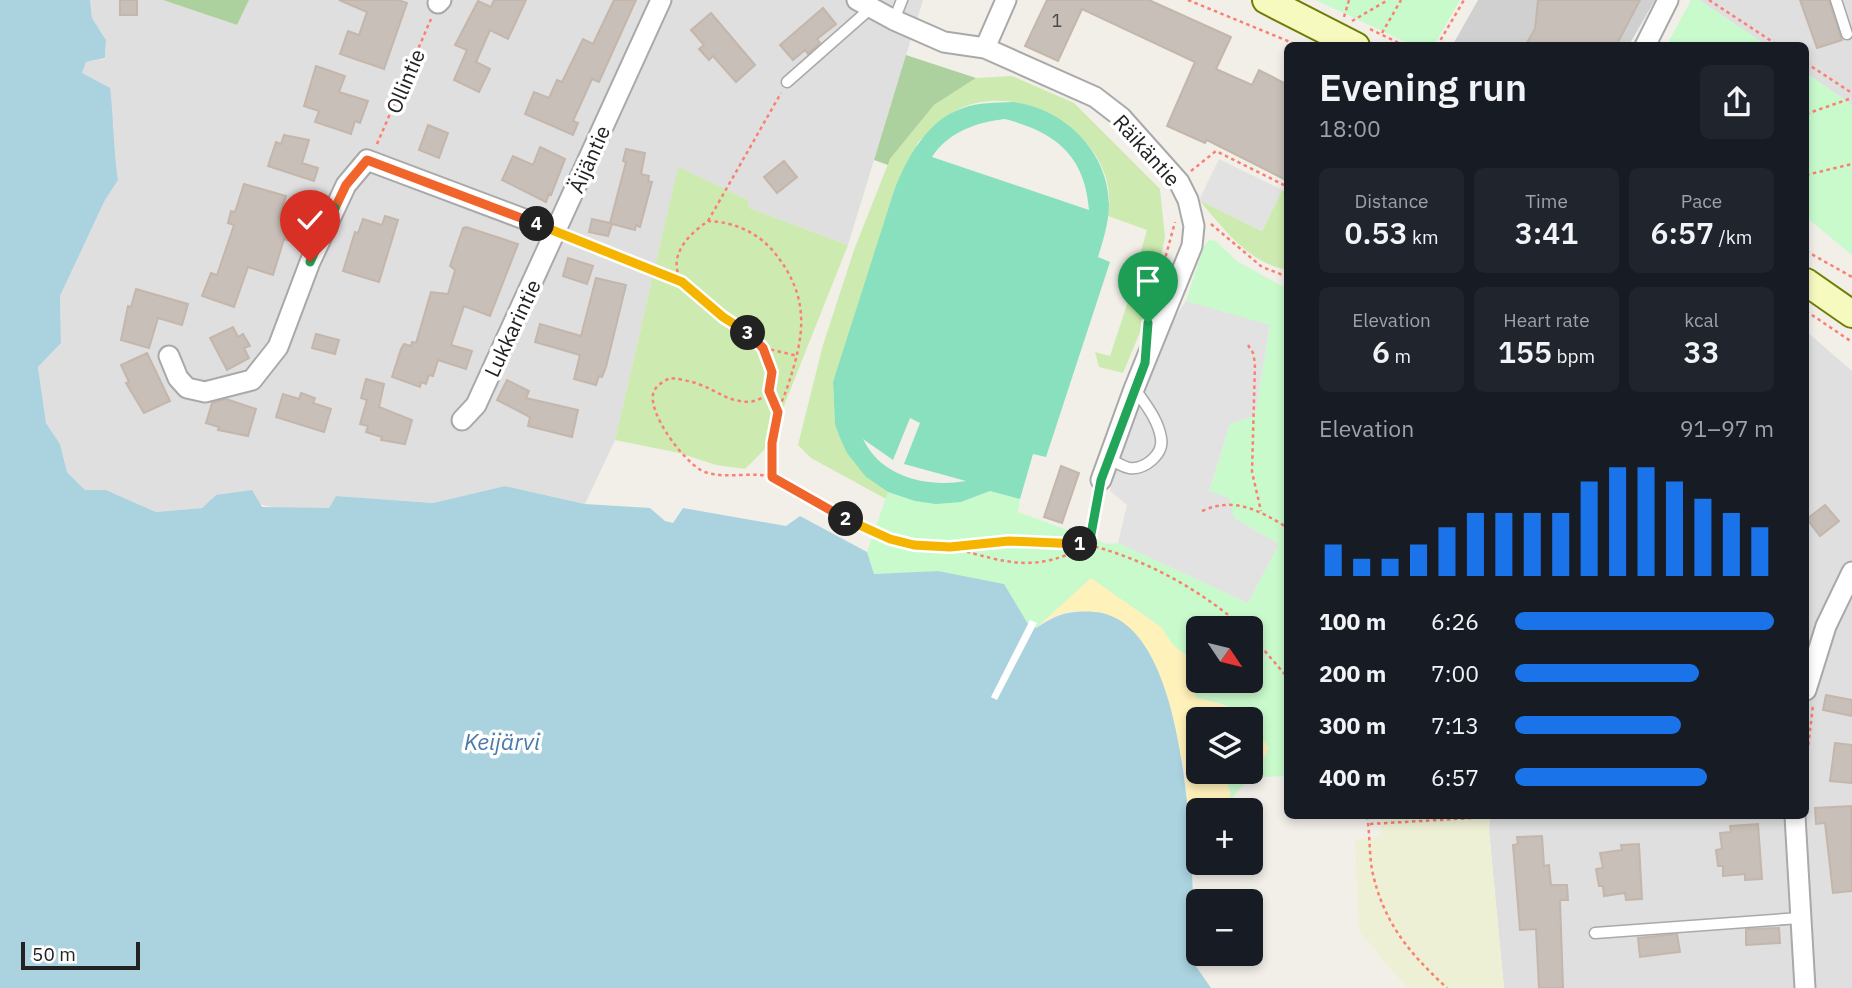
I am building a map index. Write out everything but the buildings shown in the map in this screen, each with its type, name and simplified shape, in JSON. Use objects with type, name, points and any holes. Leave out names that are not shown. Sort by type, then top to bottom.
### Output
[{"type":"main road","points":[[1248,0],[1276,6],[1354,33]]},
{"type":"main road","points":[[1809,282],[1852,300]]},
{"type":"main road","points":[[1809,283],[1852,314]]},
{"type":"street","name":"Äijäntie","points":[[556,231],[661,0]]},
{"type":"street","points":[[985,48],[1006,0]]},
{"type":"street","points":[[1647,42],[1668,0]]},
{"type":"street","name":"Räikäntie","points":[[864,4],[944,42],[985,48],[1095,97],[1121,117],[1179,182],[1188,200],[1194,226],[1192,246],[1101,480]]},
{"type":"street","points":[[169,356],[178,378],[187,388],[205,392],[252,380],[278,347],[310,262],[346,185],[367,160],[556,231]]},
{"type":"street","name":"Lukkarintie","points":[[462,420],[476,405],[556,231]]},
{"type":"street","points":[[1809,675],[1826,626],[1852,572]]},
{"type":"street","points":[[1795,819],[1805,988]]},
{"type":"lane","points":[[894,20],[902,0]]},
{"type":"lane","points":[[1836,0],[1847,34]]},
{"type":"lane","points":[[787,82],[864,4]]},
{"type":"lane","points":[[1109,458],[1120,466],[1132,468],[1144,465],[1156,456],[1162,442],[1158,426],[1135,389]]},
{"type":"lane","points":[[1595,933],[1800,918]]},
{"type":"path","points":[[1188,0],[1290,42]]},
{"type":"path","points":[[1344,17],[1349,0]]},
{"type":"path","points":[[1354,33],[1388,0]]},
{"type":"path","points":[[1381,35],[1401,0]]},
{"type":"path","points":[[1439,42],[1464,0]]},
{"type":"path","points":[[1709,0],[1773,42]]},
{"type":"path","name":"Ollintie","points":[[367,160],[376,148],[439,1]]},
{"type":"path","points":[[1809,65],[1852,93]]},
{"type":"path","points":[[682,282],[677,270],[678,257],[692,232],[708,221],[787,82]]},
{"type":"path","points":[[1809,113],[1852,98]]},
{"type":"path","points":[[1179,182],[1216,151],[1284,185]]},
{"type":"path","points":[[1809,174],[1852,164]]},
{"type":"path","points":[[1161,273],[1176,214]]},
{"type":"path","points":[[708,221],[738,225],[770,248],[785,266],[801,302],[802,326],[798,356],[778,412],[772,443],[772,477]]},
{"type":"path","points":[[1194,226],[1213,224],[1262,267],[1284,275]]},
{"type":"path","points":[[556,231],[571,240],[682,282],[723,317],[751,335],[763,348],[772,372],[769,391],[778,412]]},
{"type":"path","points":[[1809,253],[1852,277]]},
{"type":"path","points":[[1809,313],[1852,342]]},
{"type":"path","points":[[1248,345],[1255,363],[1252,472],[1261,511]]},
{"type":"path","points":[[763,348],[798,356]]},
{"type":"path","points":[[769,391],[754,402],[741,402],[725,398],[702,385],[670,377],[653,392],[652,405],[659,421],[699,470],[724,476],[772,477],[850,521],[890,539],[914,545],[950,547],[1009,541],[1089,545],[1119,553],[1167,574],[1230,616]]},
{"type":"path","points":[[1089,545],[1101,480]]},
{"type":"path","points":[[1202,511],[1218,504],[1261,511],[1284,525]]},
{"type":"path","points":[[950,547],[1018,564],[1061,559],[1089,545]]},
{"type":"path","points":[[1264,650],[1284,673]]},
{"type":"path","points":[[1367,819],[1372,870],[1388,917],[1414,958],[1447,988]]},
{"type":"path","points":[[1368,824],[1455,819]]},
{"type":"shaded area","points":[[90,0],[163,0],[237,25],[249,0],[923,0],[848,245],[749,208],[748,200],[678,168],[615,440],[585,504],[505,486],[433,503],[336,496],[329,508],[282,509],[216,495],[202,508],[156,512],[106,490],[85,490],[67,472],[60,444],[46,423],[38,367],[61,343],[60,296],[105,200],[118,179],[111,142],[114,125],[82,73],[86,62],[105,59],[106,40],[92,18]]},
{"type":"shaded area","points":[[1478,0],[1655,0],[1631,42],[1454,42]]},
{"type":"shaded area","points":[[1699,0],[1852,0],[1852,105],[1809,75],[1809,42],[1762,42]]},
{"type":"shaded area","points":[[1219,159],[1282,190],[1262,231],[1199,200]]},
{"type":"shaded area","points":[[1186,301],[1270,325],[1255,416],[1230,424],[1209,491],[1229,498],[1234,518],[1279,544],[1248,603],[1118,543],[1127,505],[1110,491],[1141,384],[1164,333]]},
{"type":"shaded area","points":[[1809,334],[1852,371],[1852,988],[1504,988],[1490,819],[1809,819]]},
{"type":"green space","points":[[163,0],[249,0],[237,25]]},
{"type":"green space","points":[[1316,0],[1460,0],[1436,42],[1406,42]]},
{"type":"green space","points":[[1691,0],[1699,0],[1762,42],[1669,42]]},
{"type":"green space","points":[[906,55],[976,78],[934,105],[888,165],[874,160]]},
{"type":"green space","points":[[1809,75],[1852,105],[1852,255],[1809,219]]},
{"type":"green space","points":[[1012,76],[1074,103],[1160,189],[1165,237],[1151,306],[1123,373],[1099,367],[1095,352],[1110,356],[1134,283],[1146,286],[1150,271],[1143,268],[1146,260],[1139,258],[1147,230],[1108,216],[1108,189],[1100,163],[1085,141],[1064,123],[1040,110],[1014,102],[987,101],[961,108],[949,115],[918,142],[833,382],[835,424],[866,477],[888,492],[886,499],[811,458],[798,445],[823,345],[854,250],[890,159],[934,105],[976,78]]},
{"type":"green space","points":[[1013,102],[1032,106],[1066,123],[1092,150],[1107,185],[1109,204],[1107,224],[1098,257],[1110,262],[1046,457],[1033,454],[1020,499],[990,491],[961,502],[936,504],[915,501],[888,492],[866,477],[847,453],[835,424],[833,382],[894,191],[912,154],[929,131],[950,113],[975,105]],"holes":[[[1005,119],[1039,131],[1064,149],[1081,174],[1089,210],[932,157],[946,141],[964,130]],[[910,418],[920,423],[904,464],[966,481],[936,483],[907,477],[881,463],[871,452],[863,439],[893,460]]]},
{"type":"green space","points":[[678,167],[748,200],[749,208],[848,245],[768,446],[745,469],[716,465],[679,453],[615,440]]},
{"type":"green space","points":[[1282,190],[1284,191],[1284,269],[1249,252],[1199,200],[1262,231]]},
{"type":"green space","points":[[1209,240],[1216,241],[1238,262],[1284,286],[1284,776],[1263,778],[1263,759],[1268,747],[1263,740],[1263,707],[1229,707],[1195,697],[1196,693],[1264,693],[1264,616],[1186,616],[1186,655],[1174,646],[1161,627],[1091,578],[1036,628],[1028,624],[1003,584],[938,571],[874,574],[867,552],[888,492],[915,501],[962,502],[990,491],[1020,499],[1018,512],[1107,544],[1118,543],[1248,603],[1279,544],[1234,518],[1209,492],[1230,424],[1255,416],[1270,326],[1186,301],[1204,246]]},
{"type":"green space","points":[[1227,784],[1246,784],[1233,798],[1230,798]]},
{"type":"green space","points":[[1383,819],[1490,819],[1504,988],[1407,988],[1359,931],[1355,840],[1380,837]]},
{"type":"sand","points":[[1091,578],[1161,627],[1174,646],[1186,655],[1186,693],[1196,693],[1195,697],[1227,707],[1186,707],[1186,784],[1227,784],[1229,798],[1187,798],[1184,761],[1086,612],[1066,612],[1036,628]]},
{"type":"sand","points":[[1263,740],[1268,747],[1263,759]]},
{"type":"water","name":"Keijärvi","points":[[0,0],[90,0],[92,18],[106,40],[105,58],[86,62],[82,73],[110,88],[118,180],[105,200],[60,296],[61,343],[38,367],[46,423],[60,444],[67,472],[85,490],[106,490],[156,512],[202,508],[216,495],[252,490],[262,507],[329,508],[336,496],[433,503],[505,486],[585,504],[650,508],[665,521],[673,523],[683,508],[786,526],[800,516],[867,552],[874,574],[938,571],[1004,584],[1028,624],[1036,628],[1071,612],[1095,612],[1128,627],[1153,660],[1171,708],[1186,798],[1186,875],[1192,875],[1192,889],[1186,889],[1186,966],[1196,966],[1211,988],[0,988]]},
{"type":"pier","points":[[1030,620],[1037,623],[997,700],[991,697]]},
{"type":"route","points":[[310,262],[346,185],[367,160],[682,282],[723,317],[751,335],[763,348],[772,372],[773,382],[769,391],[778,412],[772,443],[772,477],[860,527],[914,545],[950,547],[1009,541],[1089,545],[1101,480],[1145,363],[1148,323]]}]
